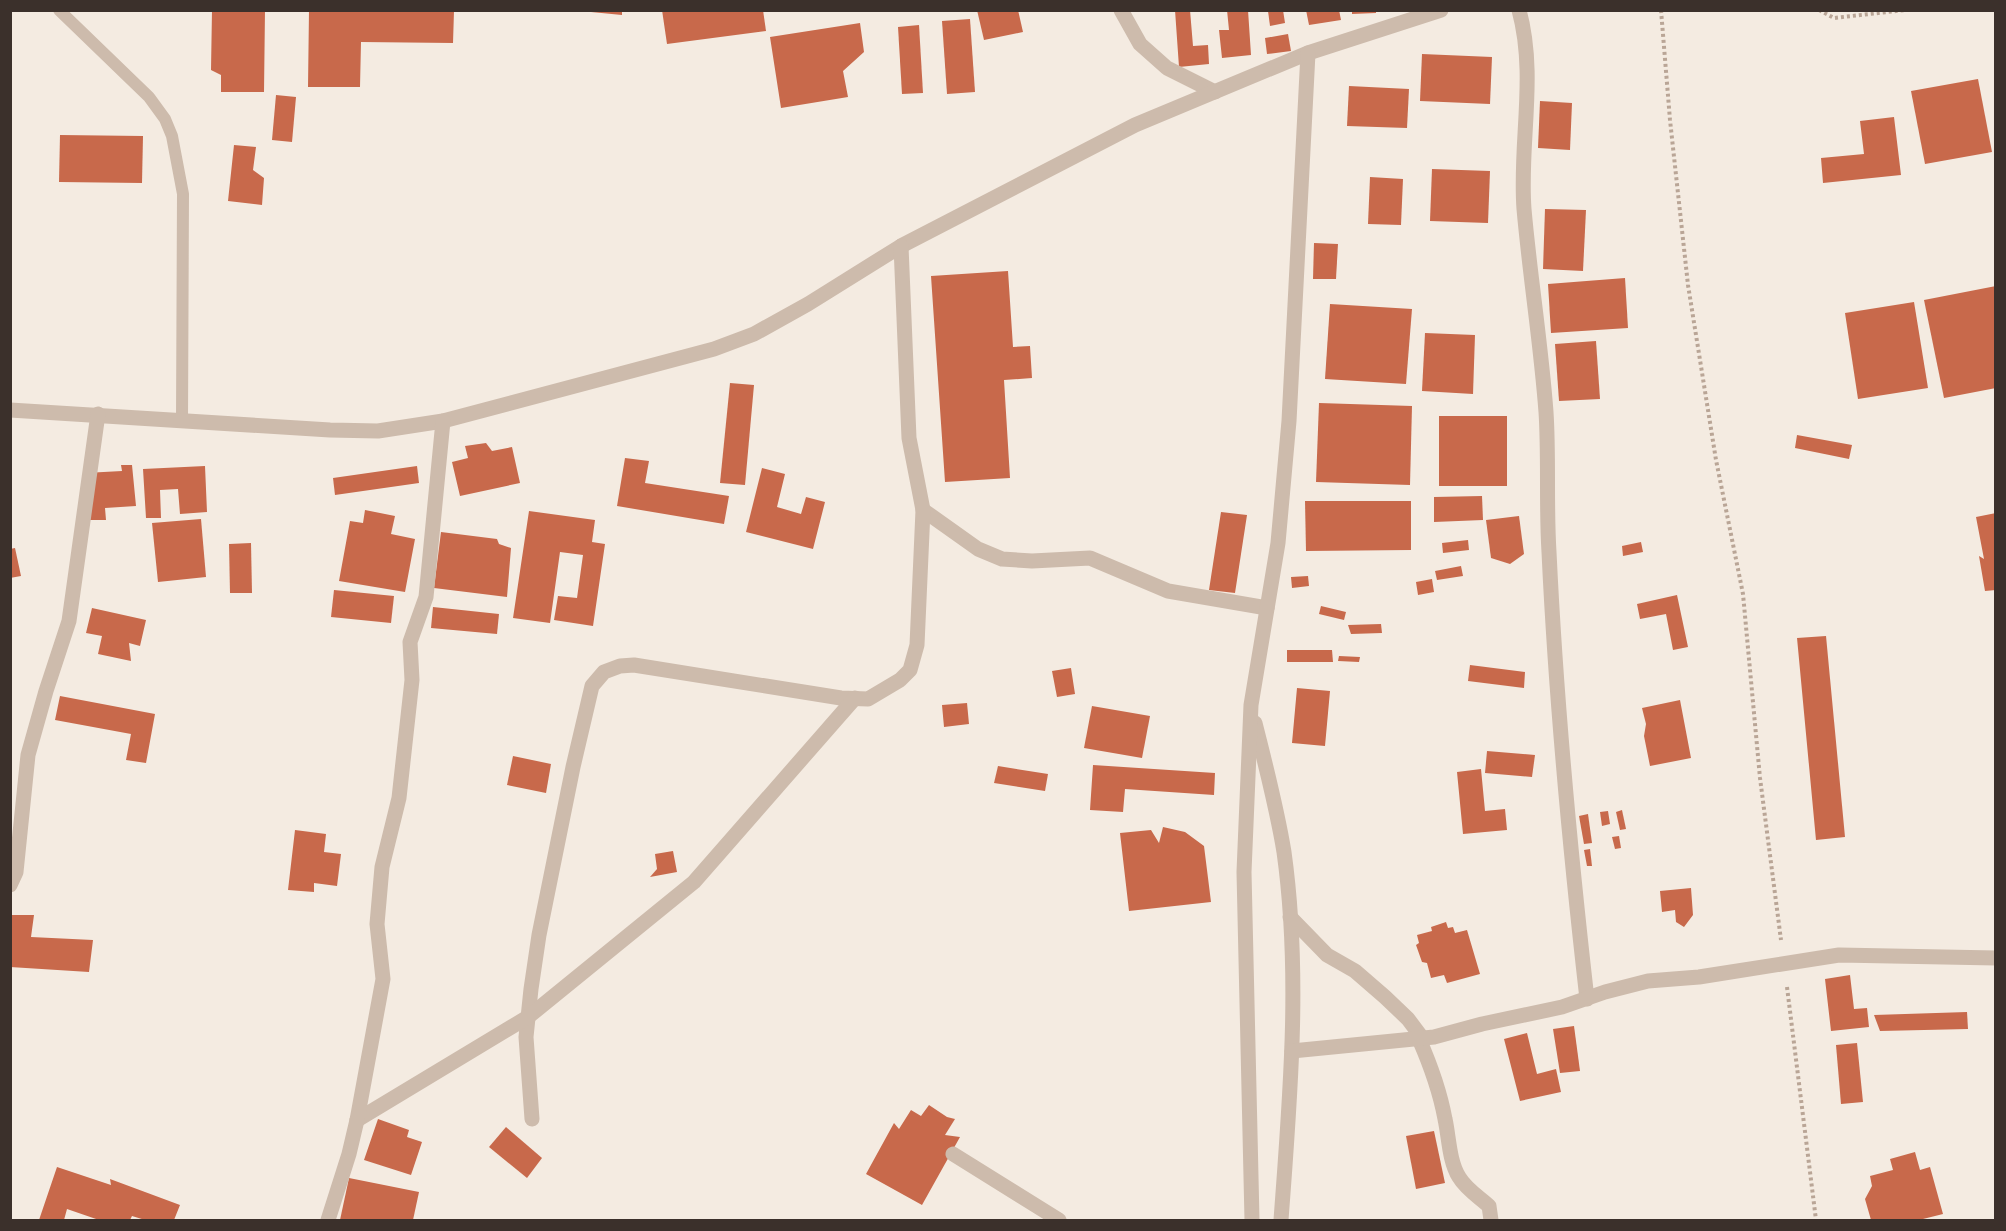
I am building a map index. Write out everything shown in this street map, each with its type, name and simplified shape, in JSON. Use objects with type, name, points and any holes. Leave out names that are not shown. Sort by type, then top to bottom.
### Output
[{"type":"street","points":[[1122,10],[1140,44],[1167,68],[1215,92]]},
{"type":"street","points":[[10,410],[378,431],[443,422],[714,349],[754,334],[808,304],[901,246],[1135,125],[1308,53],[1442,10]]},
{"type":"street","points":[[1519,10],[1524,30],[1527,63],[1523,161],[1524,206],[1546,414],[1549,549],[1558,715],[1587,999]]},
{"type":"street","points":[[1252,1221],[1244,872],[1251,705],[1278,543],[1289,421],[1308,53]]},
{"type":"street","points":[[532,1119],[526,1037],[539,935],[592,686],[604,672],[620,666],[634,665],[841,698],[868,699],[900,681],[910,670],[917,645],[923,510],[909,438],[901,246]]},
{"type":"street","points":[[10,885],[16,872],[27,755],[69,621],[98,414]]},
{"type":"street","points":[[328,1221],[357,1120],[383,979],[377,924],[382,867],[399,798],[412,680],[410,642],[426,597],[443,422]]},
{"type":"street","points":[[923,510],[978,549],[1002,559],[1032,561],[1090,558],[1168,591],[1267,608]]},
{"type":"street","points":[[357,1120],[528,1017],[694,882],[855,698]]},
{"type":"street","points":[[1251,705],[1284,853],[1292,937],[1292,1051],[1281,1221]]},
{"type":"street","points":[[1290,917],[1327,955],[1355,971],[1408,1019],[1421,1039],[1429,1062],[1445,1116],[1452,1158],[1458,1177],[1489,1206],[1491,1221]]},
{"type":"street","points":[[1292,1051],[1384,1040],[1421,1039],[1562,1007],[1648,981],[1699,976],[1839,955],[1995,958]]},
{"type":"street","points":[[953,1154],[1059,1221]]},
{"type":"lane","points":[[59,10],[149,97],[165,119],[172,136],[183,194],[182,419]]},
{"type":"path","points":[[1661,10],[1688,285],[1716,460],[1743,594],[1760,778],[1816,1221]]},
{"type":"path","points":[[1819,10],[1834,18],[1905,10]]},
{"type":"building","points":[[212,10],[265,10],[264,92],[221,92],[221,75],[211,70]]},
{"type":"building","points":[[309,10],[454,11],[453,43],[361,42],[360,87],[308,87]]},
{"type":"building","points":[[591,10],[622,10],[622,15],[591,12]]},
{"type":"building","points":[[662,10],[763,10],[766,31],[667,44]]},
{"type":"building","points":[[977,10],[1018,10],[1023,32],[984,40]]},
{"type":"building","points":[[1175,10],[1190,10],[1193,46],[1208,45],[1209,64],[1179,67]]},
{"type":"building","points":[[1227,10],[1248,10],[1251,55],[1222,58],[1219,30],[1229,30]]},
{"type":"building","points":[[1283,10],[1285,23],[1270,26],[1268,11]]},
{"type":"building","points":[[1306,10],[1339,10],[1341,20],[1309,25]]},
{"type":"building","points":[[1352,10],[1376,10],[1376,13],[1352,14]]},
{"type":"building","points":[[970,19],[975,92],[947,94],[942,21]]},
{"type":"building","points":[[860,23],[864,52],[843,71],[848,97],[781,108],[770,37]]},
{"type":"building","points":[[919,25],[923,93],[902,94],[898,27]]},
{"type":"building","points":[[1288,34],[1291,51],[1267,54],[1265,38]]},
{"type":"building","points":[[1422,54],[1492,57],[1490,104],[1420,101]]},
{"type":"building","points":[[1978,79],[1992,152],[1925,164],[1911,91]]},
{"type":"building","points":[[1349,86],[1409,89],[1407,128],[1347,126]]},
{"type":"building","points":[[276,95],[296,97],[292,142],[272,140]]},
{"type":"building","points":[[1540,101],[1572,103],[1570,150],[1538,148]]},
{"type":"building","points":[[1894,117],[1901,175],[1823,183],[1821,158],[1864,154],[1860,121]]},
{"type":"building","points":[[60,135],[143,136],[142,183],[59,182]]},
{"type":"building","points":[[234,145],[256,147],[253,170],[264,178],[262,205],[228,201]]},
{"type":"building","points":[[1432,169],[1490,171],[1488,223],[1430,221]]},
{"type":"building","points":[[1370,177],[1403,179],[1401,225],[1368,224]]},
{"type":"building","points":[[1545,209],[1586,210],[1583,271],[1543,269]]},
{"type":"building","points":[[1314,243],[1338,244],[1336,279],[1313,279]]},
{"type":"building","points":[[1008,271],[1013,347],[1030,346],[1032,378],[1004,380],[1010,478],[945,482],[931,276]]},
{"type":"building","points":[[1625,278],[1628,328],[1551,333],[1548,284]]},
{"type":"building","points":[[1996,286],[1996,388],[1944,398],[1924,300]]},
{"type":"building","points":[[1914,302],[1928,388],[1858,399],[1845,313]]},
{"type":"building","points":[[1330,304],[1412,309],[1406,384],[1325,379]]},
{"type":"building","points":[[1425,333],[1475,335],[1473,394],[1422,391]]},
{"type":"building","points":[[1596,341],[1600,399],[1559,401],[1555,344]]},
{"type":"building","points":[[730,383],[754,385],[745,485],[720,483]]},
{"type":"building","points":[[1319,403],[1412,406],[1410,485],[1316,482]]},
{"type":"building","points":[[1439,416],[1507,416],[1507,486],[1439,486]]},
{"type":"building","points":[[1797,435],[1852,445],[1849,459],[1795,448]]},
{"type":"building","points":[[486,443],[492,451],[512,447],[520,483],[460,496],[452,462],[468,458],[465,446]]},
{"type":"building","points":[[625,458],[649,461],[645,483],[729,496],[724,524],[617,506]]},
{"type":"building","points":[[121,465],[132,465],[136,506],[105,508],[106,520],[89,520],[85,473],[122,471]]},
{"type":"building","points":[[205,466],[207,512],[180,514],[178,489],[160,490],[161,518],[146,518],[143,469]]},
{"type":"building","points":[[417,466],[419,483],[335,495],[333,478]]},
{"type":"building","points":[[762,468],[785,474],[777,507],[801,514],[806,497],[825,502],[813,549],[746,532]]},
{"type":"building","points":[[1482,496],[1483,520],[1434,522],[1434,497]]},
{"type":"building","points":[[1305,501],[1411,501],[1411,550],[1306,551]]},
{"type":"building","points":[[365,510],[395,516],[391,534],[415,539],[405,592],[339,581],[350,521],[363,523]]},
{"type":"building","points":[[529,511],[595,520],[592,542],[605,544],[593,626],[554,620],[558,596],[577,598],[583,555],[560,552],[550,623],[513,618]]},
{"type":"building","points":[[1221,512],[1247,515],[1235,593],[1209,590]]},
{"type":"building","points":[[1996,513],[1996,590],[1985,591],[1979,556],[1984,559],[1976,517]]},
{"type":"building","points":[[1519,516],[1524,554],[1510,564],[1491,558],[1486,520]]},
{"type":"building","points":[[201,519],[206,577],[158,582],[152,523]]},
{"type":"building","points":[[441,532],[497,539],[499,544],[511,548],[507,597],[434,588]]},
{"type":"building","points":[[1468,540],[1469,550],[1443,553],[1442,543]]},
{"type":"building","points":[[1641,542],[1643,552],[1623,556],[1622,546]]},
{"type":"building","points":[[251,543],[252,593],[230,593],[229,544]]},
{"type":"building","points":[[15,548],[21,576],[10,578],[10,549]]},
{"type":"building","points":[[1461,566],[1463,576],[1437,580],[1435,571]]},
{"type":"building","points":[[1308,576],[1309,586],[1292,588],[1291,577]]},
{"type":"building","points":[[1432,579],[1434,592],[1418,595],[1416,582]]},
{"type":"building","points":[[334,590],[394,596],[391,623],[331,617]]},
{"type":"building","points":[[1677,595],[1688,647],[1673,650],[1666,614],[1640,619],[1637,604]]},
{"type":"building","points":[[1321,606],[1346,612],[1344,620],[1319,614]]},
{"type":"building","points":[[433,607],[499,614],[497,634],[431,628]]},
{"type":"building","points":[[92,608],[146,620],[140,646],[129,643],[131,661],[98,654],[102,636],[86,633]]},
{"type":"building","points":[[1381,624],[1382,633],[1351,634],[1348,625]]},
{"type":"building","points":[[1826,636],[1845,837],[1816,840],[1797,638]]},
{"type":"building","points":[[1287,650],[1332,650],[1333,662],[1287,662]]},
{"type":"building","points":[[1339,656],[1360,657],[1359,662],[1338,661]]},
{"type":"building","points":[[1470,665],[1525,672],[1524,688],[1468,681]]},
{"type":"building","points":[[1071,668],[1075,694],[1057,697],[1052,671]]},
{"type":"building","points":[[1297,688],[1330,691],[1325,746],[1292,743]]},
{"type":"building","points":[[60,696],[155,714],[146,763],[126,760],[131,734],[55,720]]},
{"type":"building","points":[[1680,700],[1691,758],[1650,766],[1644,736],[1646,724],[1642,708]]},
{"type":"building","points":[[967,703],[969,724],[944,727],[942,705]]},
{"type":"building","points":[[1092,706],[1150,716],[1142,758],[1084,748]]},
{"type":"building","points":[[1487,751],[1535,755],[1532,777],[1485,773]]},
{"type":"building","points":[[513,756],[551,764],[546,793],[507,785]]},
{"type":"building","points":[[1093,765],[1215,773],[1214,795],[1125,789],[1123,812],[1090,810]]},
{"type":"building","points":[[998,766],[1048,774],[1045,791],[994,783]]},
{"type":"building","points":[[1481,769],[1485,811],[1505,809],[1507,830],[1463,834],[1457,772]]},
{"type":"building","points":[[1622,810],[1626,829],[1620,830],[1616,812]]},
{"type":"building","points":[[1608,811],[1610,824],[1602,826],[1600,812]]},
{"type":"building","points":[[1588,814],[1592,843],[1584,844],[1579,816]]},
{"type":"building","points":[[1163,827],[1185,832],[1204,846],[1211,902],[1129,911],[1120,833],[1151,830],[1159,843]]},
{"type":"building","points":[[295,830],[326,834],[324,852],[341,854],[337,886],[314,883],[314,892],[288,890]]},
{"type":"building","points":[[1619,836],[1621,848],[1615,849],[1612,837]]},
{"type":"building","points":[[1590,849],[1592,866],[1587,866],[1584,850]]},
{"type":"building","points":[[673,851],[677,872],[650,877],[657,869],[655,854]]},
{"type":"building","points":[[1691,888],[1693,915],[1684,927],[1676,922],[1675,910],[1662,912],[1660,891]]},
{"type":"building","points":[[11,915],[34,915],[31,937],[93,940],[89,972],[10,967]]},
{"type":"building","points":[[1446,922],[1448,928],[1453,927],[1455,933],[1467,930],[1480,974],[1447,983],[1444,975],[1431,978],[1427,963],[1422,962],[1416,945],[1419,943],[1417,935],[1432,931],[1431,927]]},
{"type":"building","points":[[1850,975],[1854,1009],[1867,1008],[1869,1027],[1831,1031],[1825,979]]},
{"type":"building","points":[[1967,1012],[1968,1029],[1880,1031],[1874,1015]]},
{"type":"building","points":[[1574,1026],[1580,1071],[1560,1073],[1553,1029]]},
{"type":"building","points":[[1527,1033],[1537,1074],[1556,1069],[1561,1092],[1520,1101],[1504,1039]]},
{"type":"building","points":[[1857,1043],[1863,1102],[1841,1104],[1836,1045]]},
{"type":"building","points":[[929,1105],[947,1117],[955,1119],[945,1135],[960,1137],[922,1205],[866,1174],[894,1123],[899,1129],[911,1110],[921,1116]]},
{"type":"building","points":[[378,1119],[409,1130],[407,1137],[422,1142],[411,1175],[364,1160]]},
{"type":"building","points":[[506,1127],[542,1158],[527,1178],[489,1147]]},
{"type":"building","points":[[1434,1131],[1445,1183],[1416,1189],[1406,1136]]},
{"type":"building","points":[[1915,1152],[1920,1170],[1930,1167],[1943,1214],[1919,1220],[1871,1220],[1865,1199],[1872,1186],[1870,1176],[1893,1170],[1890,1159]]},
{"type":"building","points":[[57,1167],[111,1185],[110,1179],[180,1205],[174,1220],[145,1220],[132,1216],[130,1220],[99,1220],[67,1209],[64,1220],[39,1220]]},
{"type":"building","points":[[349,1178],[419,1192],[413,1220],[340,1220]]}]
